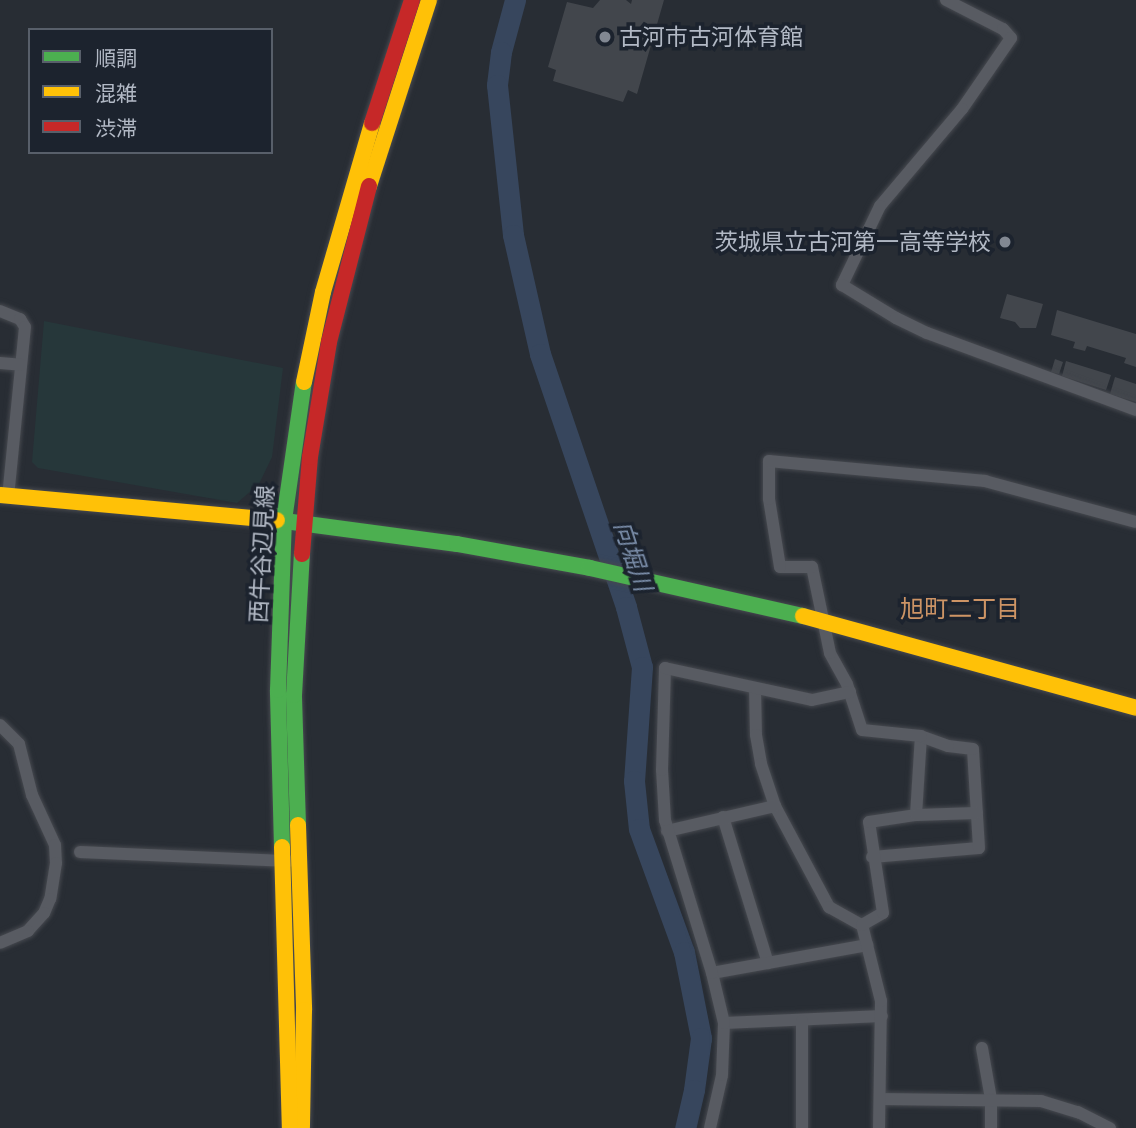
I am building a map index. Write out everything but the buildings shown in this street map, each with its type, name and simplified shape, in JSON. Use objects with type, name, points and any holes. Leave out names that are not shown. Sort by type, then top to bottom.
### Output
[{"type":"street","name":"西牛谷辺見線","points":[[302,1128],[304,1010],[278,690],[284,520],[302,393],[323,292],[370,127],[412,0]]},
{"type":"street","name":"西牛谷辺見線","points":[[289,1128],[294,695],[304,523],[317,399],[339,294],[384,133],[429,0]]},
{"type":"street","points":[[946,0],[1003,29],[1011,38],[962,109],[880,206],[842,285],[896,318],[928,332],[1136,410]]},
{"type":"street","points":[[0,311],[20,319],[25,327],[4,496],[284,520],[457,544],[629,575],[821,620],[1136,708]]},
{"type":"street","points":[[0,363],[21,365]]},
{"type":"street","points":[[872,857],[979,848],[973,749],[948,746],[921,736],[862,730],[850,692],[830,653],[812,567],[780,567],[769,499],[769,461],[985,481],[1136,522]]},
{"type":"street","points":[[710,1128],[722,1076],[723,1023],[712,973],[667,831],[662,771],[665,668],[812,700],[850,692]]},
{"type":"street","points":[[755,688],[756,735],[761,764],[775,806],[829,907],[862,925],[881,1001],[879,1128]]},
{"type":"street","points":[[0,725],[19,744],[32,795],[55,845],[56,863],[50,899],[44,913],[28,931],[0,943]]},
{"type":"street","points":[[916,816],[921,736]]},
{"type":"street","points":[[667,831],[775,806]]},
{"type":"street","points":[[862,925],[883,913],[872,857],[869,822],[977,813]]},
{"type":"street","points":[[723,817],[768,963]]},
{"type":"street","points":[[80,852],[292,861]]},
{"type":"street","points":[[712,973],[867,945]]},
{"type":"street","points":[[723,1023],[882,1016]]},
{"type":"street","points":[[802,1021],[802,1128]]},
{"type":"street","points":[[982,1048],[991,1098],[991,1128]]},
{"type":"street","points":[[880,1099],[991,1098],[1041,1101],[1078,1112],[1110,1128]]},
{"type":"shaded area","points":[[44,321],[283,368],[272,457],[259,484],[237,503],[38,468],[32,462]]},
{"type":"water","points":[[696,1054],[704,1055],[698,1090],[689,1128],[681,1128]]},
{"type":"waterway","name":"向堀川","points":[[515,0],[501,52],[497,85],[513,235],[540,354],[626,607],[642,667],[634,781],[639,829],[684,952],[701,1038],[694,1090],[685,1128]]},
{"type":"traffic: fast","points":[[282,847],[278,690],[284,520],[304,382]]},
{"type":"traffic: fast","points":[[277,520],[457,544],[590,568],[803,616]]},
{"type":"traffic: fast","points":[[298,825],[294,695],[302,554]]},
{"type":"traffic: slow","points":[[369,186],[429,0]]},
{"type":"traffic: slow","points":[[304,382],[323,292],[372,123]]},
{"type":"traffic: slow","points":[[0,495],[277,520]]},
{"type":"traffic: slow","points":[[803,616],[1136,708]]},
{"type":"traffic: slow","points":[[298,825],[304,1010],[302,1128]]},
{"type":"traffic: slow","points":[[282,847],[290,1128]]},
{"type":"traffic: jam","points":[[372,123],[412,0]]},
{"type":"traffic: jam","points":[[302,554],[310,457],[329,342],[369,186]]},
{"type":"place","name":"古河市古河体育館","points":[[605,37]]},
{"type":"place","name":"茨城県立古河第一高等学校","points":[[1005,242]]},
{"type":"district","name":"旭町二丁目","points":[[960,609]]}]
